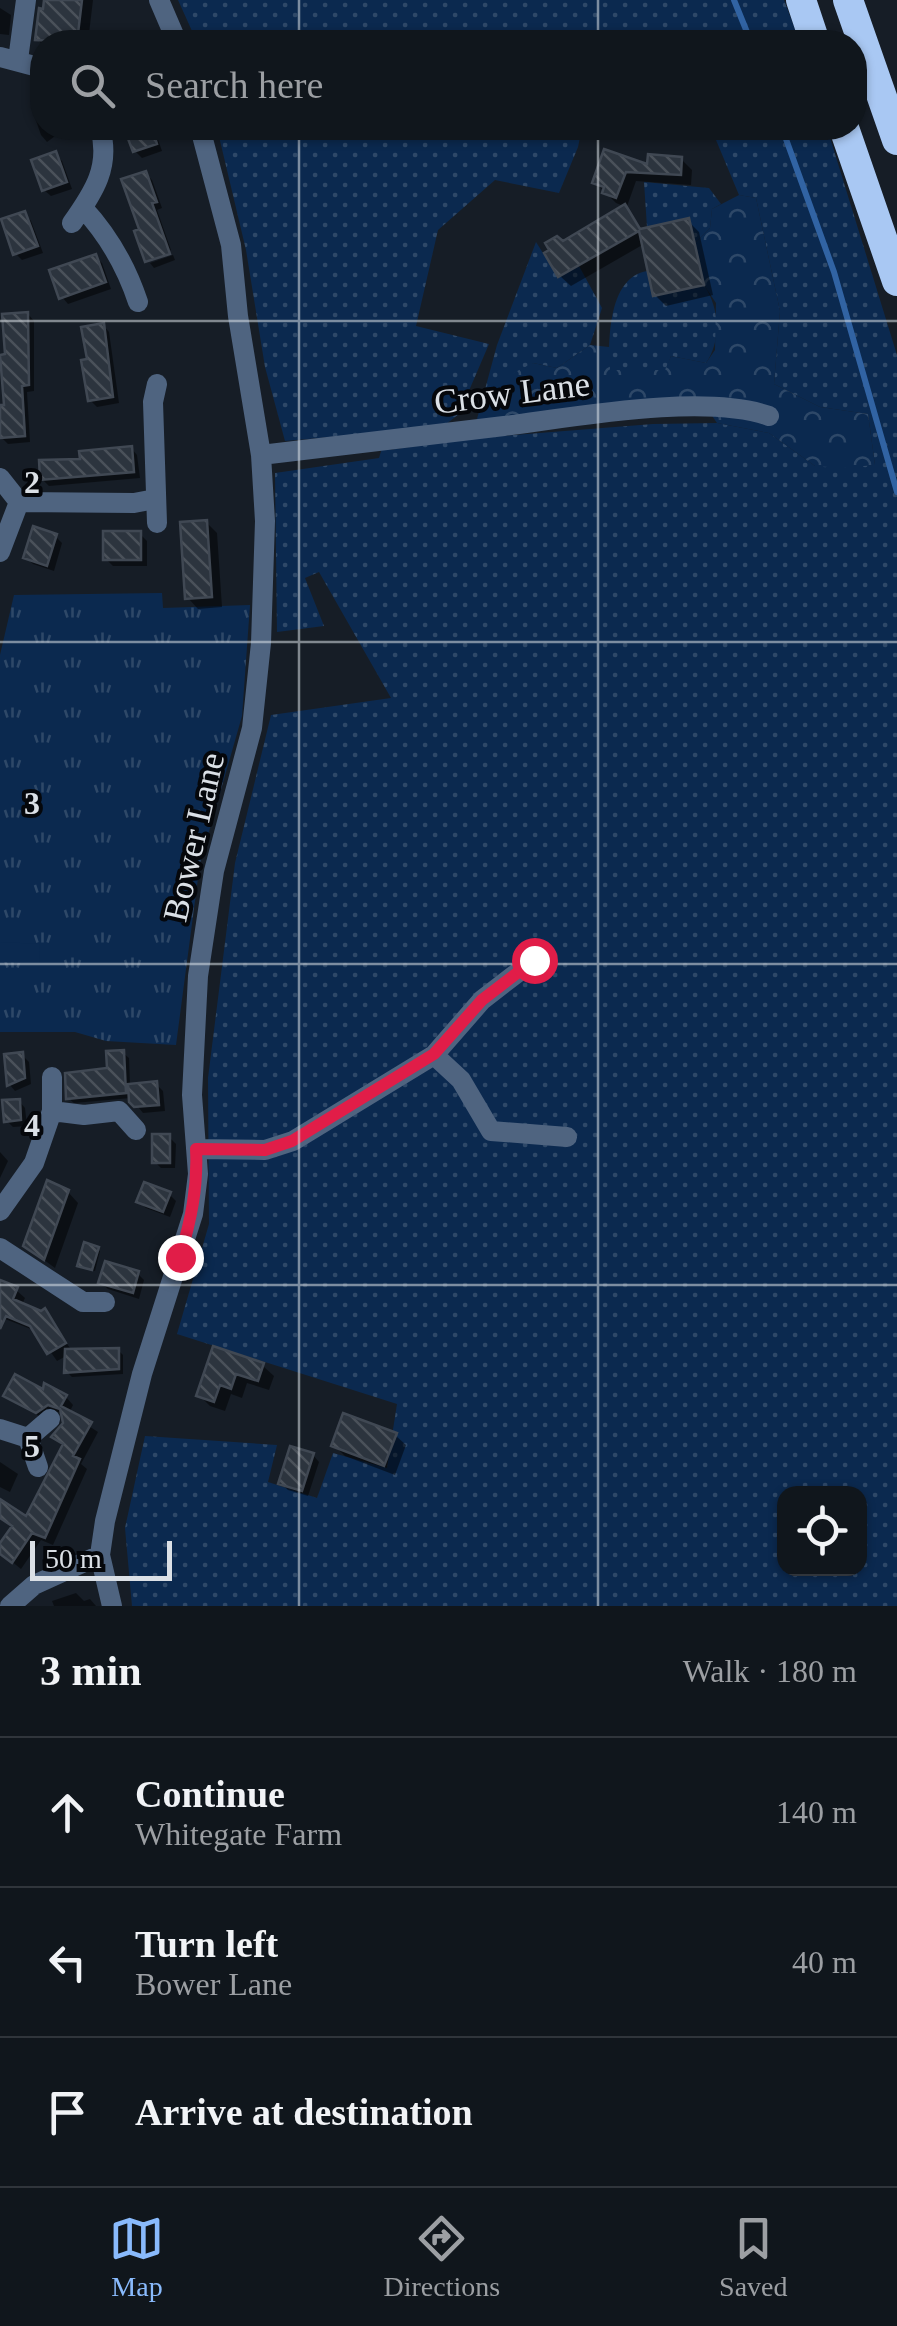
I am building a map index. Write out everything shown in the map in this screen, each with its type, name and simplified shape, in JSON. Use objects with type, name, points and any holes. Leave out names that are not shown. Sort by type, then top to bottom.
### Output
[{"type":"highway","points":[[801,0],[811,30]]},
{"type":"highway","points":[[848,0],[858,30]]},
{"type":"highway","points":[[867,54],[897,140]]},
{"type":"highway","points":[[848,140],[897,281]]},
{"type":"street","points":[[9,58],[26,0]]},
{"type":"street","points":[[159,0],[172,30]]},
{"type":"street","points":[[103,140],[98,187],[78,215],[103,230],[128,271],[138,302]]},
{"type":"street","name":"Bower Lane","points":[[112,1606],[100,1555],[130,1415],[193,1214],[198,1174],[194,1042],[202,944],[214,871],[244,764],[257,699],[264,576],[261,455],[230,245],[203,140]]},
{"type":"street","points":[[157,384],[153,402],[157,524]]},
{"type":"street","name":"Crow Lane","points":[[261,455],[577,416],[676,408],[747,408],[770,416]]},
{"type":"street","points":[[0,478],[19,502]]},
{"type":"street","points":[[19,502],[155,500]]},
{"type":"street","points":[[0,552],[19,502]]},
{"type":"street","points":[[196,1149],[265,1150],[292,1141],[434,1054],[482,1000],[534,960]]},
{"type":"street","points":[[434,1054],[461,1080],[491,1132],[566,1138]]},
{"type":"street","points":[[0,1211],[34,1163],[52,1111],[52,1076]]},
{"type":"street","points":[[52,1111],[84,1114],[119,1102],[136,1130]]},
{"type":"street","points":[[0,1248],[81,1311],[105,1302]]},
{"type":"street","points":[[28,1438],[50,1418]]},
{"type":"street","points":[[0,1428],[28,1438]]},
{"type":"street","points":[[28,1438],[38,1467]]},
{"type":"street","points":[[25,1593],[100,1555]]},
{"type":"green space","points":[[178,0],[784,0],[795,30],[192,30]]},
{"type":"green space","points":[[220,140],[579,140],[559,193],[495,180],[438,230],[416,326],[489,344],[459,414],[445,425],[389,450],[464,439],[653,424],[717,423],[769,433],[815,466],[875,465],[868,414],[820,407],[774,384],[780,311],[756,198],[739,195],[716,140],[831,140],[897,355],[897,1606],[132,1606],[125,1528],[145,1436],[277,1445],[268,1482],[317,1498],[333,1453],[387,1468],[397,1404],[177,1334],[209,1224],[208,1078],[235,863],[271,715],[391,698],[319,572],[305,578],[324,626],[277,632],[275,473],[379,458],[387,432],[285,441],[265,367],[246,250]]},
{"type":"green space","points":[[644,182],[709,188],[721,204],[712,209],[710,228],[695,243],[647,227]]},
{"type":"green space","points":[[739,195],[756,198],[780,311],[774,384],[820,407],[868,414],[875,465],[815,466],[769,433],[717,423],[704,404],[491,421],[496,382],[533,363],[557,368],[590,345],[609,347],[610,370],[665,370],[671,356],[706,363],[715,350],[716,303],[704,285],[695,243],[710,228],[712,209]]},
{"type":"green space","points":[[536,242],[558,277],[579,266],[602,308],[590,345],[557,368],[533,363],[491,421],[477,419],[497,345]]},
{"type":"green space","points":[[647,271],[653,296],[704,285],[717,324],[715,344],[706,363],[671,356],[666,370],[609,370],[611,326],[618,297],[634,276]]},
{"type":"green space","points":[[162,593],[163,608],[250,605],[242,716],[200,863],[176,1045],[106,1041],[75,1032],[0,1032],[0,655],[14,595]]},
{"type":"green space","points":[[0,942],[40,944],[39,964],[0,962]]},
{"type":"building","points":[[44,0],[82,0],[78,30],[36,30],[39,8],[43,9]]},
{"type":"building","points":[[128,140],[156,140],[157,144],[133,152]]},
{"type":"building","points":[[604,149],[647,164],[648,154],[682,157],[681,175],[626,172],[616,198],[602,193],[604,187],[592,183]]},
{"type":"building","points":[[56,151],[67,182],[42,191],[31,160]]},
{"type":"building","points":[[146,171],[157,202],[152,203],[170,254],[145,262],[134,231],[139,229],[121,179]]},
{"type":"building","points":[[625,204],[640,229],[689,218],[704,285],[653,296],[639,231],[558,277],[544,253],[549,250],[545,243],[557,236],[563,241]]},
{"type":"building","points":[[25,211],[38,246],[13,255],[1,219]]},
{"type":"building","points":[[96,254],[106,282],[59,299],[49,270]]},
{"type":"building","points":[[28,312],[29,385],[22,386],[25,436],[0,438],[0,405],[4,405],[0,355],[5,354],[2,314]]},
{"type":"building","points":[[104,323],[113,397],[88,401],[81,360],[87,359],[81,327]]},
{"type":"building","points":[[132,446],[134,472],[40,480],[39,460],[80,459],[79,451]]},
{"type":"building","points":[[207,520],[212,597],[185,599],[180,522]]},
{"type":"building","points":[[33,526],[57,534],[47,566],[23,558]]},
{"type":"building","points":[[103,531],[141,531],[141,560],[103,560]]},
{"type":"building","points":[[124,1050],[126,1093],[66,1099],[65,1073],[107,1068],[106,1051]]},
{"type":"building","points":[[23,1052],[25,1078],[7,1086],[4,1054]]},
{"type":"building","points":[[157,1081],[159,1105],[134,1107],[129,1102],[128,1084]]},
{"type":"building","points":[[20,1099],[21,1120],[4,1122],[2,1100]]},
{"type":"building","points":[[152,1134],[170,1134],[170,1163],[152,1163]]},
{"type":"building","points":[[47,1180],[69,1190],[44,1260],[23,1246]]},
{"type":"building","points":[[144,1182],[171,1192],[163,1212],[136,1202]]},
{"type":"building","points":[[84,1242],[99,1247],[92,1270],[77,1266]]},
{"type":"building","points":[[105,1261],[139,1271],[133,1293],[98,1283]]},
{"type":"building","points":[[0,1280],[18,1287],[13,1299],[41,1311],[45,1308],[66,1343],[47,1354],[30,1326],[6,1316],[0,1329]]},
{"type":"building","points":[[213,1346],[264,1363],[258,1381],[236,1374],[231,1389],[220,1385],[214,1402],[196,1396]]},
{"type":"building","points":[[119,1348],[119,1369],[64,1373],[65,1349]]},
{"type":"building","points":[[15,1374],[43,1389],[44,1383],[67,1395],[61,1406],[92,1422],[73,1456],[80,1459],[45,1538],[32,1533],[12,1563],[0,1554],[0,1543],[12,1526],[0,1518],[0,1499],[26,1516],[63,1444],[51,1437],[63,1423],[60,1409],[48,1405],[36,1413],[3,1396]]},
{"type":"building","points":[[343,1413],[397,1433],[384,1466],[331,1446]]},
{"type":"building","points":[[290,1446],[314,1453],[302,1491],[278,1484]]},
{"type":"waterway","points":[[734,0],[746,30]]},
{"type":"waterway","points":[[786,140],[834,272],[897,492]]},
{"type":"route","points":[[180,1257],[193,1214],[198,1174],[196,1149],[265,1150],[292,1141],[434,1054],[482,1000],[534,960]]}]
